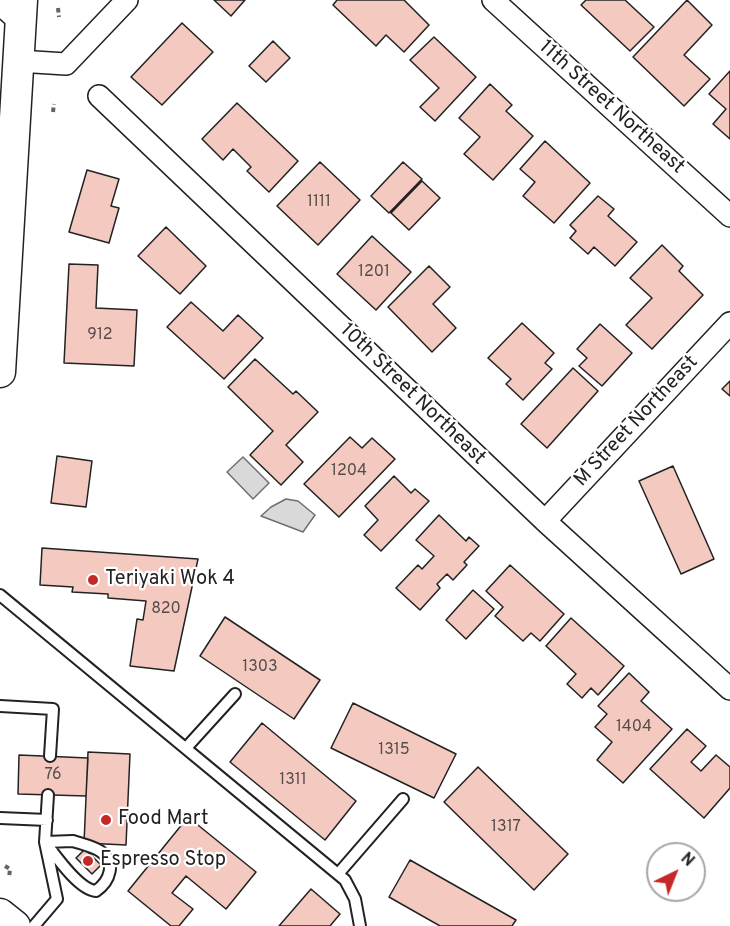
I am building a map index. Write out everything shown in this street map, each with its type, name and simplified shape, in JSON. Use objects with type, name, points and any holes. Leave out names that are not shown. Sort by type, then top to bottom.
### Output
[{"type":"main road","points":[[0,372],[18,61],[14,9]]},
{"type":"main road","points":[[0,914],[15,926]]},
{"type":"street","points":[[18,61],[66,64],[127,0]]},
{"type":"street","name":"11th Street Northeast","points":[[493,0],[730,216]]},
{"type":"street","name":"10th Street Northeast","points":[[99,96],[545,521],[730,688]]},
{"type":"street","name":"M Street Northeast","points":[[545,521],[730,323]]},
{"type":"lane","points":[[0,595],[345,880],[355,899],[360,926]]},
{"type":"lane","points":[[186,748],[235,693]]},
{"type":"lane","points":[[0,706],[53,709],[50,756]]},
{"type":"lane","points":[[34,926],[57,899],[45,842],[48,795]]},
{"type":"lane","points":[[338,874],[404,799]]},
{"type":"lane","points":[[0,818],[47,820]]},
{"type":"lane","points":[[73,841],[102,852],[109,861],[111,870],[109,877],[96,891],[90,891],[62,864],[45,842],[73,841]]},
{"type":"path","points":[[58,8],[59,17]]},
{"type":"path","points":[[53,112],[54,104]]},
{"type":"path","points":[[5,866],[10,870],[9,878]]},
{"type":"shaded area","points":[[243,457],[269,483],[253,499],[227,472]]},
{"type":"shaded area","points":[[286,499],[298,501],[315,515],[303,532],[261,516],[271,507]]},
{"type":"building","points":[[214,0],[245,0],[231,16]]},
{"type":"building","points":[[337,0],[404,0],[429,25],[404,52],[386,35],[376,46],[333,5]]},
{"type":"building","points":[[586,0],[625,0],[654,27],[630,51],[581,5]]},
{"type":"building","points":[[687,0],[712,25],[684,55],[710,79],[684,106],[633,57]]},
{"type":"building","points":[[182,23],[213,52],[162,105],[131,77]]},
{"type":"building","points":[[434,37],[476,77],[435,121],[420,107],[439,88],[410,60]]},
{"type":"building","points":[[273,41],[290,58],[266,82],[249,66]]},
{"type":"building","points":[[730,71],[730,139],[713,124],[726,109],[709,94]]},
{"type":"building","points":[[490,84],[512,105],[506,111],[533,136],[493,180],[464,154],[480,137],[459,118]]},
{"type":"building","points":[[237,103],[298,161],[269,192],[247,171],[251,167],[233,149],[223,160],[202,139]]},
{"type":"building","points":[[545,141],[590,183],[554,223],[523,196],[535,182],[520,169]]},
{"type":"building","points":[[320,162],[360,200],[318,245],[277,206]]},
{"type":"building","points":[[403,162],[422,179],[389,213],[371,196]]},
{"type":"building","points":[[87,170],[119,179],[111,206],[119,208],[109,243],[69,232]]},
{"type":"building","points":[[422,181],[440,198],[409,230],[391,213]]},
{"type":"building","points":[[598,196],[614,209],[608,216],[637,242],[615,266],[594,247],[588,254],[570,238],[576,231],[570,225]]},
{"type":"building","points":[[166,227],[206,266],[180,294],[138,256]]},
{"type":"building","points":[[372,236],[411,272],[376,310],[337,274]]},
{"type":"building","points":[[662,245],[683,266],[679,271],[703,295],[652,349],[626,325],[652,298],[630,278]]},
{"type":"building","points":[[69,264],[98,265],[96,308],[137,310],[134,366],[64,363]]},
{"type":"building","points":[[429,266],[450,287],[433,304],[456,328],[432,352],[388,307]]},
{"type":"building","points":[[191,302],[223,331],[238,315],[263,338],[224,379],[167,327]]},
{"type":"building","points":[[522,323],[554,353],[545,363],[552,369],[523,400],[506,384],[511,379],[488,358]]},
{"type":"building","points":[[600,324],[632,353],[602,386],[579,366],[587,358],[577,349]]},
{"type":"building","points":[[255,359],[293,394],[296,391],[318,412],[286,445],[303,462],[281,485],[250,455],[273,431],[228,387]]},
{"type":"building","points":[[573,368],[598,391],[547,448],[521,424]]},
{"type":"building","points":[[730,381],[730,396],[722,389]]},
{"type":"building","points":[[350,437],[362,448],[372,438],[395,459],[339,517],[304,484]]},
{"type":"building","points":[[57,456],[92,461],[86,507],[51,503]]},
{"type":"building","points":[[673,466],[714,559],[681,574],[639,481]]},
{"type":"building","points":[[394,476],[411,493],[415,489],[429,501],[381,551],[364,535],[378,520],[365,506]]},
{"type":"building","points":[[439,515],[466,541],[469,537],[479,546],[464,562],[467,565],[453,580],[447,574],[437,584],[440,588],[420,610],[396,588],[418,565],[422,569],[434,556],[416,540]]},
{"type":"building","points":[[42,548],[198,559],[174,671],[130,666],[137,619],[143,620],[146,601],[108,598],[108,594],[72,592],[73,587],[40,585]]},
{"type":"building","points":[[510,565],[564,614],[540,641],[531,633],[523,641],[495,616],[503,607],[486,591]]},
{"type":"building","points":[[473,590],[494,609],[466,639],[446,620]]},
{"type":"building","points":[[225,617],[320,680],[294,719],[200,656]]},
{"type":"building","points":[[571,618],[624,666],[598,695],[591,688],[582,698],[567,684],[576,674],[546,646]]},
{"type":"building","points":[[629,673],[649,692],[641,701],[672,729],[623,783],[597,760],[612,742],[595,727],[607,714],[598,706]]},
{"type":"building","points":[[353,703],[456,754],[434,798],[331,748]]},
{"type":"building","points":[[262,723],[356,801],[325,840],[230,762]]},
{"type":"building","points":[[687,729],[706,746],[691,762],[701,771],[716,755],[730,767],[730,788],[704,818],[650,769]]},
{"type":"building","name":"Food Mart","points":[[88,752],[130,754],[126,845],[84,843]]},
{"type":"building","points":[[19,755],[88,758],[86,796],[18,794]]},
{"type":"building","points":[[478,767],[568,854],[534,890],[444,802]]},
{"type":"building","points":[[188,817],[256,872],[226,909],[186,876],[172,893],[193,909],[179,926],[171,926],[128,891]]},
{"type":"building","name":"Espresso Stop","points":[[85,849],[101,865],[92,874],[76,858]]},
{"type":"building","points":[[410,860],[516,920],[512,926],[440,926],[389,897]]},
{"type":"building","points":[[311,889],[340,914],[330,926],[279,926]]},
{"type":"place","name":"Teriyaki Wok 4","points":[[93,580]]},
{"type":"place","name":"Food Mart","points":[[106,820]]},
{"type":"place","name":"Espresso Stop","points":[[88,861]]}]
